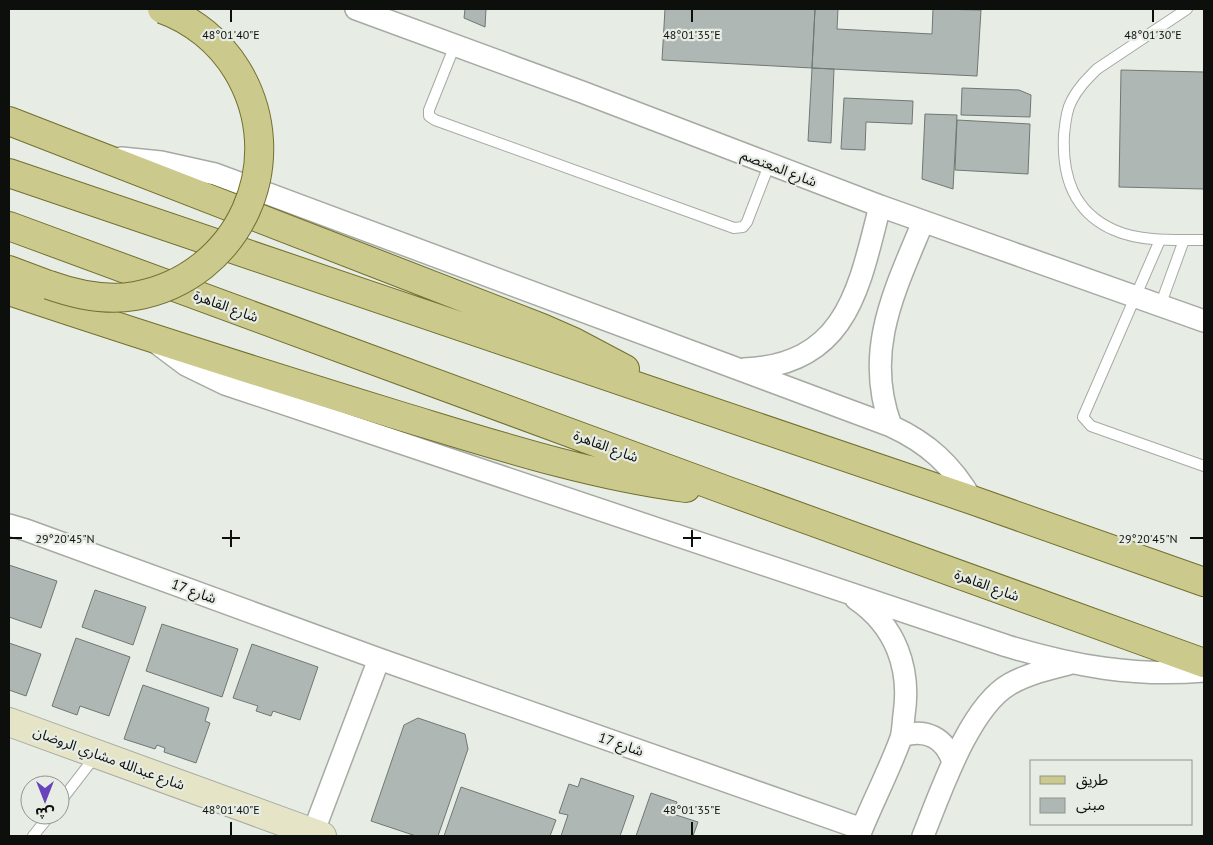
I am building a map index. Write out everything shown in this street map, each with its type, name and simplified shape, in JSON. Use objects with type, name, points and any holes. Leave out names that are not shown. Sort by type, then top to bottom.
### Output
[{"type":"main road","points":[[9,270],[70,292],[113,298],[134,296],[176,282],[194,272],[226,243],[248,206],[258,171],[260,142],[257,121],[246,87],[232,62],[218,45],[184,19],[162,9]]},
{"type":"main road","points":[[9,121],[106,157],[574,342],[606,358],[666,396]]},
{"type":"main road","points":[[9,173],[972,500],[1204,582]]},
{"type":"main road","name":"شارع القاهرة","points":[[9,226],[728,491],[1204,663]]},
{"type":"main road","points":[[9,291],[152,339],[573,468],[650,483],[728,491]]},
{"type":"street","name":"شارع المعتصم","points":[[356,9],[880,206],[1204,321]]},
{"type":"street","points":[[106,157],[161,162],[215,174],[891,426],[912,435],[936,453],[961,481],[972,500]]},
{"type":"street","points":[[738,370],[776,366],[798,358],[812,350],[827,337],[851,304],[860,285],[880,206]]},
{"type":"street","points":[[891,426],[882,399],[879,378],[880,348],[895,292],[924,222]]},
{"type":"street","points":[[152,339],[186,365],[225,384],[1008,646],[1071,664],[1124,671],[1204,671]]},
{"type":"street","name":"شارع 17","points":[[9,525],[860,832]]},
{"type":"street","points":[[839,588],[866,606],[882,621],[899,651],[904,669],[906,696],[902,736],[860,832]]},
{"type":"street","points":[[318,835],[380,659]]},
{"type":"street","points":[[923,836],[953,762],[979,715],[996,695],[1009,684],[1071,664]]},
{"type":"street","name":"شارع عبدالله مشاري الروضان","points":[[9,722],[318,835]]},
{"type":"street","points":[[902,736],[912,733],[934,736],[946,747],[953,762]]},
{"type":"lane","points":[[1187,9],[1098,69],[1085,81],[1070,103],[1065,126],[1064,169],[1068,184],[1081,204],[1096,219],[1111,229],[1124,234],[1160,240],[1204,240]]},
{"type":"lane","points":[[455,45],[429,110],[429,116],[435,120],[734,228],[743,227],[748,222],[769,165]]},
{"type":"lane","points":[[1160,240],[1084,413],[1084,420],[1091,426],[1204,466]]},
{"type":"lane","points":[[1160,306],[1184,240]]},
{"type":"lane","points":[[70,789],[97,754]]},
{"type":"lane","points":[[33,836],[42,825]]},
{"type":"building","points":[[465,9],[486,9],[485,27],[464,18]]},
{"type":"building","points":[[665,9],[815,9],[812,68],[662,60]]},
{"type":"building","points":[[815,9],[838,9],[837,29],[932,34],[933,9],[981,10],[977,76],[812,68]]},
{"type":"building","points":[[812,68],[834,69],[831,143],[808,141]]},
{"type":"building","points":[[1121,70],[1204,72],[1204,189],[1119,187]]},
{"type":"building","points":[[962,88],[1019,90],[1031,95],[1030,117],[961,115]]},
{"type":"building","points":[[844,98],[913,101],[912,124],[866,122],[865,150],[841,149]]},
{"type":"building","points":[[925,114],[957,115],[953,189],[922,179]]},
{"type":"building","points":[[957,120],[1030,124],[1028,174],[955,170]]},
{"type":"building","points":[[9,565],[57,581],[41,628],[9,617]]},
{"type":"building","points":[[95,590],[146,607],[133,645],[82,627]]},
{"type":"building","points":[[162,624],[238,649],[222,697],[146,671]]},
{"type":"building","points":[[76,638],[130,657],[109,716],[80,706],[77,715],[52,706]]},
{"type":"building","points":[[9,643],[41,654],[26,696],[9,690]]},
{"type":"building","points":[[252,644],[318,667],[300,720],[273,711],[271,716],[256,711],[258,706],[233,698]]},
{"type":"building","points":[[143,685],[209,708],[205,721],[210,723],[196,763],[164,752],[165,748],[157,745],[155,749],[124,739]]},
{"type":"building","points":[[418,718],[465,734],[468,749],[438,836],[416,836],[371,821],[404,725]]},
{"type":"building","points":[[581,778],[634,796],[620,836],[561,836],[568,815],[559,813],[569,784],[578,787]]},
{"type":"building","points":[[461,787],[556,820],[550,836],[444,836]]},
{"type":"building","points":[[651,793],[677,802],[673,814],[698,822],[693,836],[636,836]]}]
